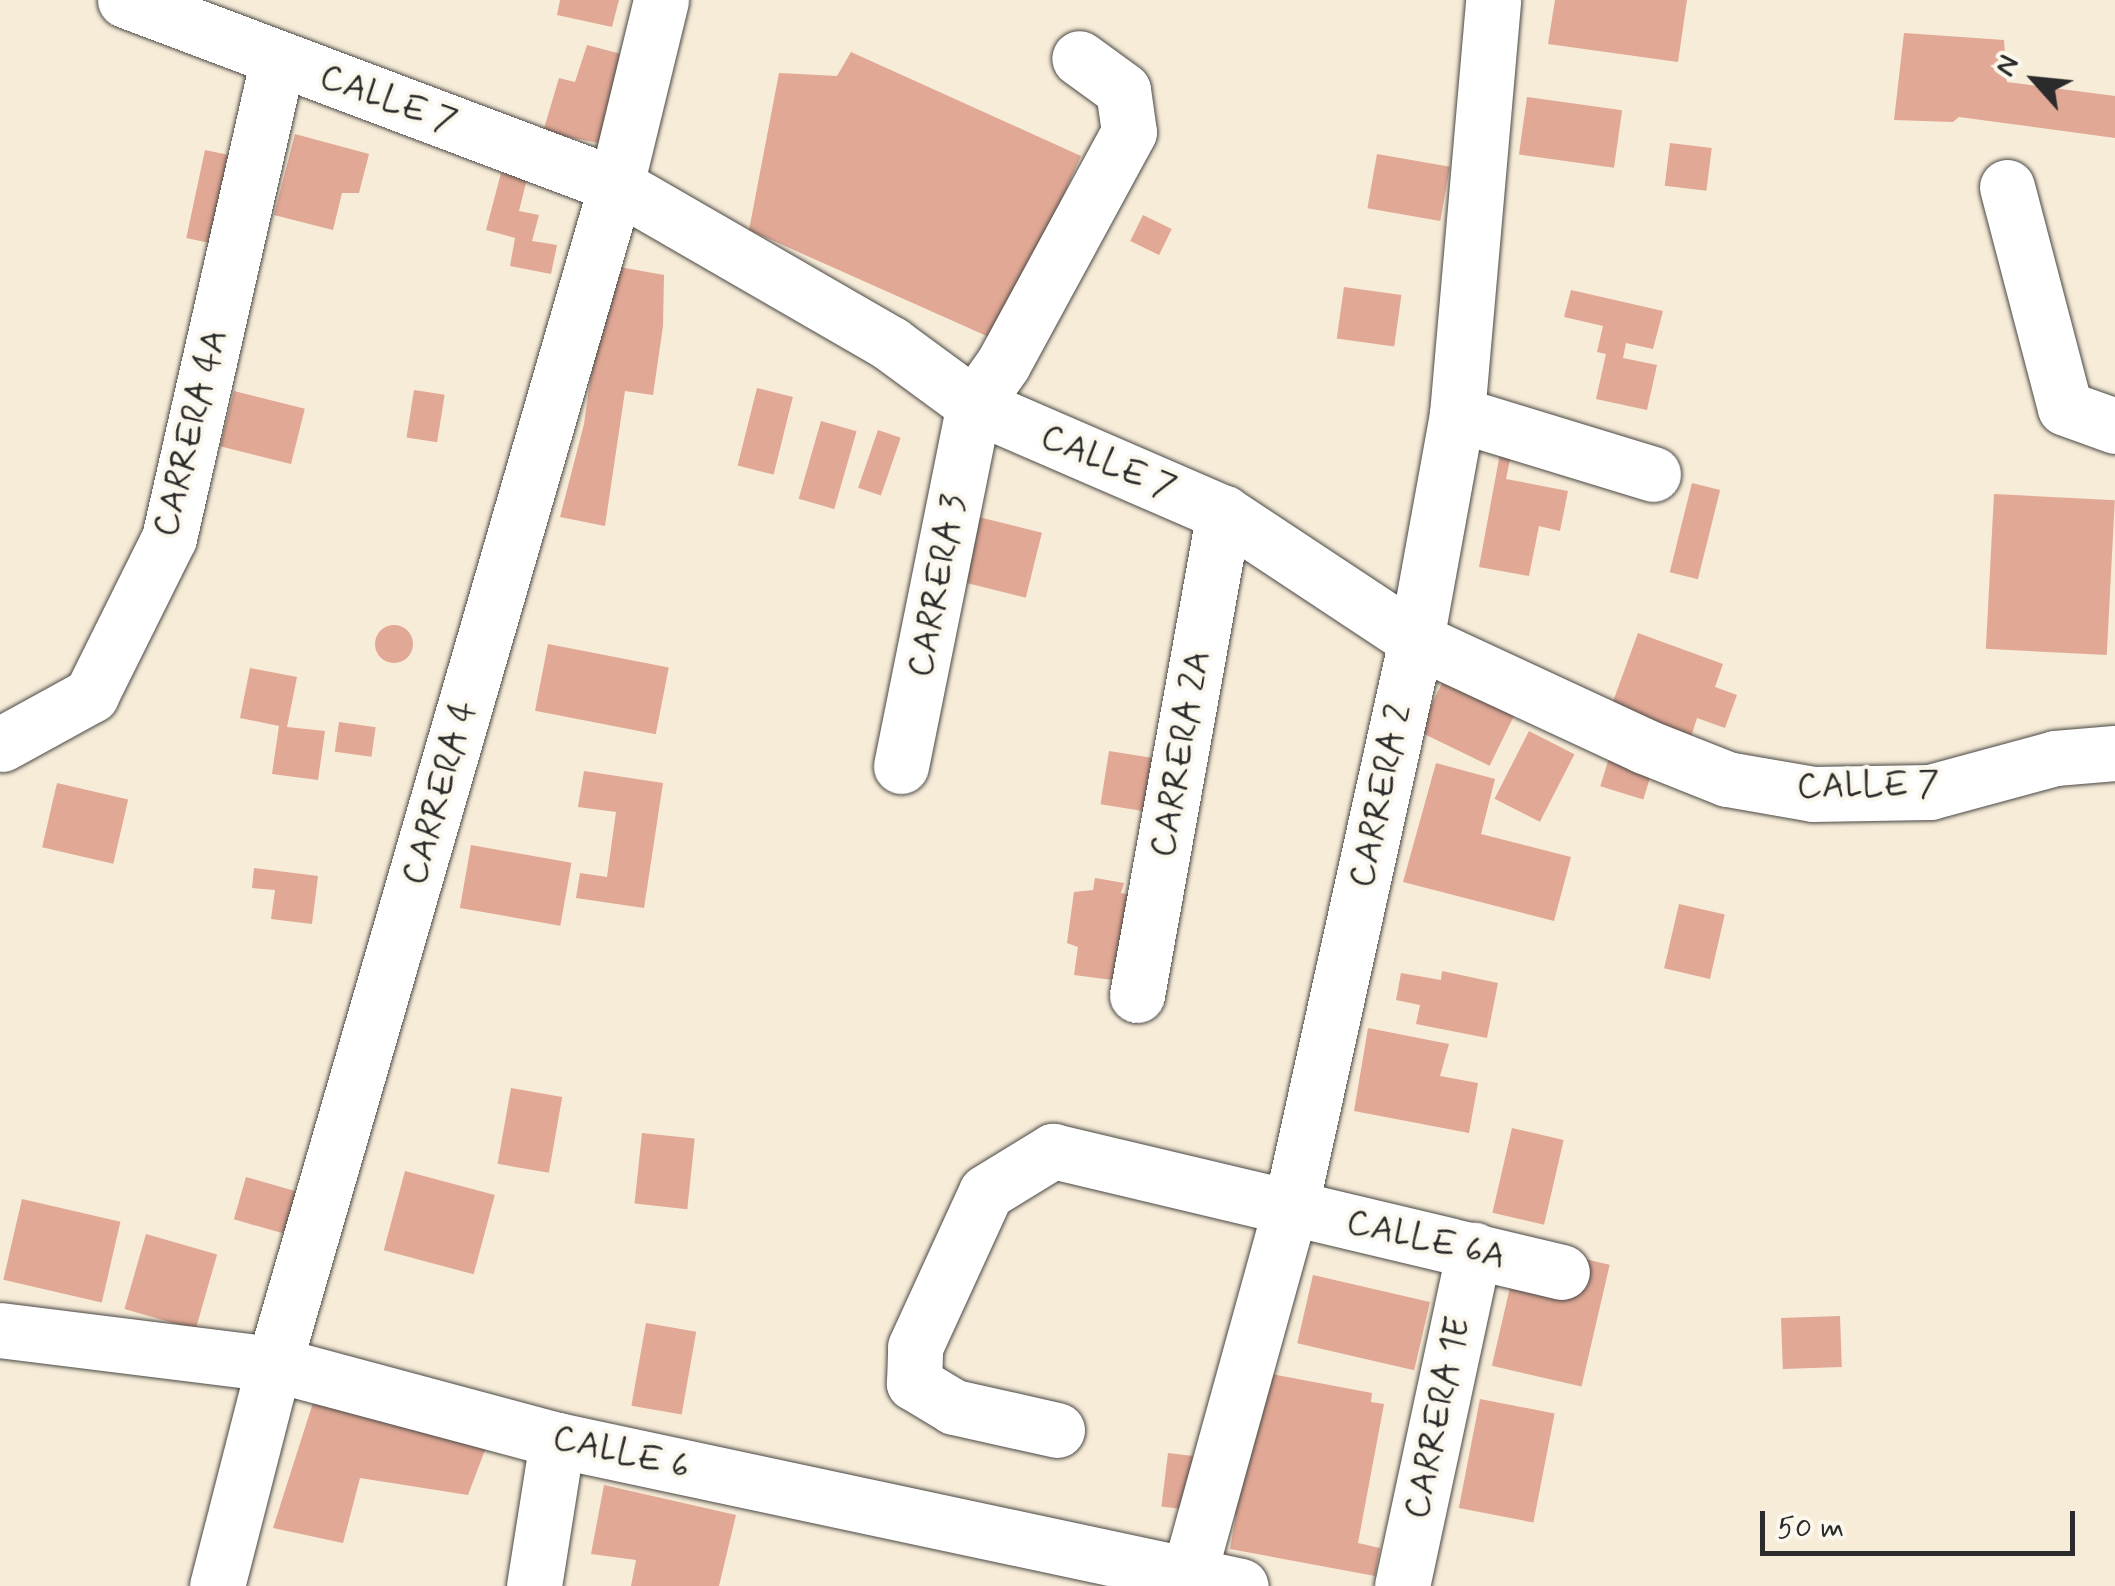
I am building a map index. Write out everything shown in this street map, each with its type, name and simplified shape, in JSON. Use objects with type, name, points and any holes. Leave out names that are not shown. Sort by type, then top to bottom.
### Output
[{"type":"street","name":"CALLE 7","points":[[125,0],[616,185],[892,344],[974,405],[1224,513],[1416,640],[1644,746],[1727,779],[1814,794],[1930,792],[2055,758],[2115,752]]},
{"type":"street","name":"CARRERA 4","points":[[217,1586],[274,1364],[616,185],[661,0]]},
{"type":"street","name":"CARRERA 2","points":[[1188,1577],[1290,1210],[1416,640],[1458,414],[1493,0]]},
{"type":"street","points":[[974,405],[1002,364],[1129,132],[1123,90],[1079,58]]},
{"type":"street","name":"CARRERA 4A","points":[[2,744],[91,695],[169,538],[278,59]]},
{"type":"street","points":[[2006,187],[2065,408],[2115,426]]},
{"type":"street","name":"CARRERA 3","points":[[902,766],[974,405]]},
{"type":"street","points":[[1458,414],[1653,474]]},
{"type":"street","name":"CARRERA 2A","points":[[1138,995],[1224,513]]},
{"type":"street","name":"CALLE 6A","points":[[1057,1430],[954,1407],[914,1383],[915,1347],[986,1192],[1053,1151],[1562,1272]]},
{"type":"street","name":"CARRERA 1E","points":[[1402,1586],[1474,1250]]},
{"type":"street","name":"CALLE 6","points":[[0,1330],[274,1364],[558,1440],[1241,1586]]},
{"type":"street","points":[[534,1586],[558,1440]]},
{"type":"building","points":[[560,0],[619,0],[612,27],[557,15]]},
{"type":"building","points":[[1555,0],[1687,0],[1678,62],[1548,44]]},
{"type":"building","points":[[1904,33],[2004,40],[2007,82],[2115,96],[2115,138],[1959,117],[1953,122],[1894,120]]},
{"type":"building","points":[[587,45],[629,56],[603,144],[543,132],[559,78],[575,82]]},
{"type":"building","points":[[851,52],[1081,156],[998,341],[749,230],[779,73],[837,76]]},
{"type":"building","points":[[1527,97],[1622,110],[1614,168],[1519,154]]},
{"type":"building","points":[[295,134],[369,154],[359,193],[342,193],[333,230],[274,215]]},
{"type":"building","points":[[1670,143],[1712,148],[1706,191],[1665,186]]},
{"type":"building","points":[[205,150],[259,161],[240,249],[186,238]]},
{"type":"building","points":[[1377,154],[1450,167],[1440,221],[1367,208]]},
{"type":"building","points":[[501,173],[527,179],[519,211],[539,215],[532,241],[557,245],[551,274],[510,266],[515,238],[486,230]]},
{"type":"building","points":[[1143,215],[1172,229],[1159,255],[1130,241]]},
{"type":"building","points":[[614,266],[664,275],[663,326],[653,395],[625,391],[605,526],[560,517],[584,424],[599,318]]},
{"type":"building","points":[[1344,287],[1401,295],[1394,347],[1337,338]]},
{"type":"building","points":[[1571,290],[1663,311],[1653,349],[1626,343],[1623,358],[1657,365],[1647,410],[1596,399],[1606,354],[1597,352],[1603,326],[1564,317]]},
{"type":"building","points":[[757,388],[793,397],[774,475],[738,466]]},
{"type":"building","points":[[414,390],[445,395],[437,442],[406,437]]},
{"type":"building","points":[[234,391],[305,409],[291,464],[220,446]]},
{"type":"building","points":[[821,421],[857,431],[834,509],[799,499]]},
{"type":"building","points":[[878,430],[901,438],[881,495],[858,488]]},
{"type":"building","points":[[1501,448],[1512,450],[1506,479],[1568,491],[1560,531],[1539,526],[1529,576],[1479,567]]},
{"type":"building","points":[[1692,483],[1720,490],[1698,579],[1670,572]]},
{"type":"building","points":[[1994,494],[2115,500],[2107,655],[1986,649]]},
{"type":"building","points":[[975,516],[1042,533],[1026,598],[959,581]]},
{"type":"building","points":[[394,625],[407,631],[413,644],[407,657],[394,663],[381,657],[375,644],[381,631]]},
{"type":"building","points":[[1638,633],[1723,664],[1715,687],[1737,695],[1725,728],[1697,718],[1691,737],[1611,707]]},
{"type":"building","points":[[548,644],[669,667],[656,734],[535,711]]},
{"type":"building","points":[[250,668],[297,677],[287,727],[325,731],[318,780],[272,774],[279,726],[240,718]]},
{"type":"building","points":[[1444,679],[1515,714],[1490,766],[1419,731]]},
{"type":"building","points":[[339,722],[376,727],[371,757],[335,752]]},
{"type":"building","points":[[1529,731],[1574,754],[1540,822],[1494,799]]},
{"type":"building","points":[[1612,748],[1655,761],[1643,799],[1600,786]]},
{"type":"building","points":[[1109,751],[1170,761],[1162,814],[1101,804]]},
{"type":"building","points":[[1436,763],[1495,779],[1481,834],[1571,857],[1554,921],[1403,882]]},
{"type":"building","points":[[584,771],[663,783],[644,908],[576,898],[580,873],[607,877],[616,812],[578,807]]},
{"type":"building","points":[[57,783],[128,799],[113,864],[42,847]]},
{"type":"building","points":[[471,845],[571,863],[560,926],[460,908]]},
{"type":"building","points":[[254,868],[318,876],[312,924],[271,919],[275,890],[252,888]]},
{"type":"building","points":[[1095,878],[1124,883],[1121,893],[1141,897],[1128,982],[1074,975],[1078,947],[1067,943],[1074,892],[1093,890]]},
{"type":"building","points":[[1679,904],[1725,915],[1710,979],[1664,968]]},
{"type":"building","points":[[1442,971],[1498,983],[1487,1038],[1416,1024],[1420,1005],[1396,1000],[1401,973],[1441,980]]},
{"type":"building","points":[[1368,1028],[1449,1044],[1440,1076],[1478,1083],[1469,1133],[1354,1111]]},
{"type":"building","points":[[511,1088],[562,1097],[549,1173],[498,1164]]},
{"type":"building","points":[[1512,1128],[1564,1140],[1544,1225],[1492,1213]]},
{"type":"building","points":[[642,1133],[695,1139],[687,1209],[635,1204]]},
{"type":"building","points":[[405,1171],[495,1195],[474,1274],[384,1250]]},
{"type":"building","points":[[246,1177],[305,1194],[293,1236],[234,1219]]},
{"type":"building","points":[[22,1199],[120,1222],[102,1303],[3,1280]]},
{"type":"building","points":[[146,1234],[217,1254],[196,1329],[125,1309]]},
{"type":"building","points":[[1520,1244],[1610,1265],[1582,1386],[1492,1366]]},
{"type":"building","points":[[1313,1275],[1430,1302],[1414,1370],[1297,1343]]},
{"type":"building","points":[[1840,1316],[1842,1367],[1783,1369],[1781,1318]]},
{"type":"building","points":[[646,1323],[696,1332],[682,1415],[631,1406]]},
{"type":"building","points":[[1255,1371],[1372,1393],[1371,1402],[1384,1404],[1358,1543],[1380,1548],[1375,1576],[1230,1549],[1236,1515],[1228,1514]]},
{"type":"building","points":[[317,1390],[493,1429],[468,1495],[360,1478],[343,1543],[273,1528]]},
{"type":"building","points":[[1480,1399],[1555,1414],[1533,1522],[1459,1508]]},
{"type":"building","points":[[1168,1453],[1208,1458],[1201,1511],[1161,1507]]},
{"type":"building","points":[[604,1485],[736,1515],[719,1586],[631,1586],[636,1560],[591,1554]]}]
